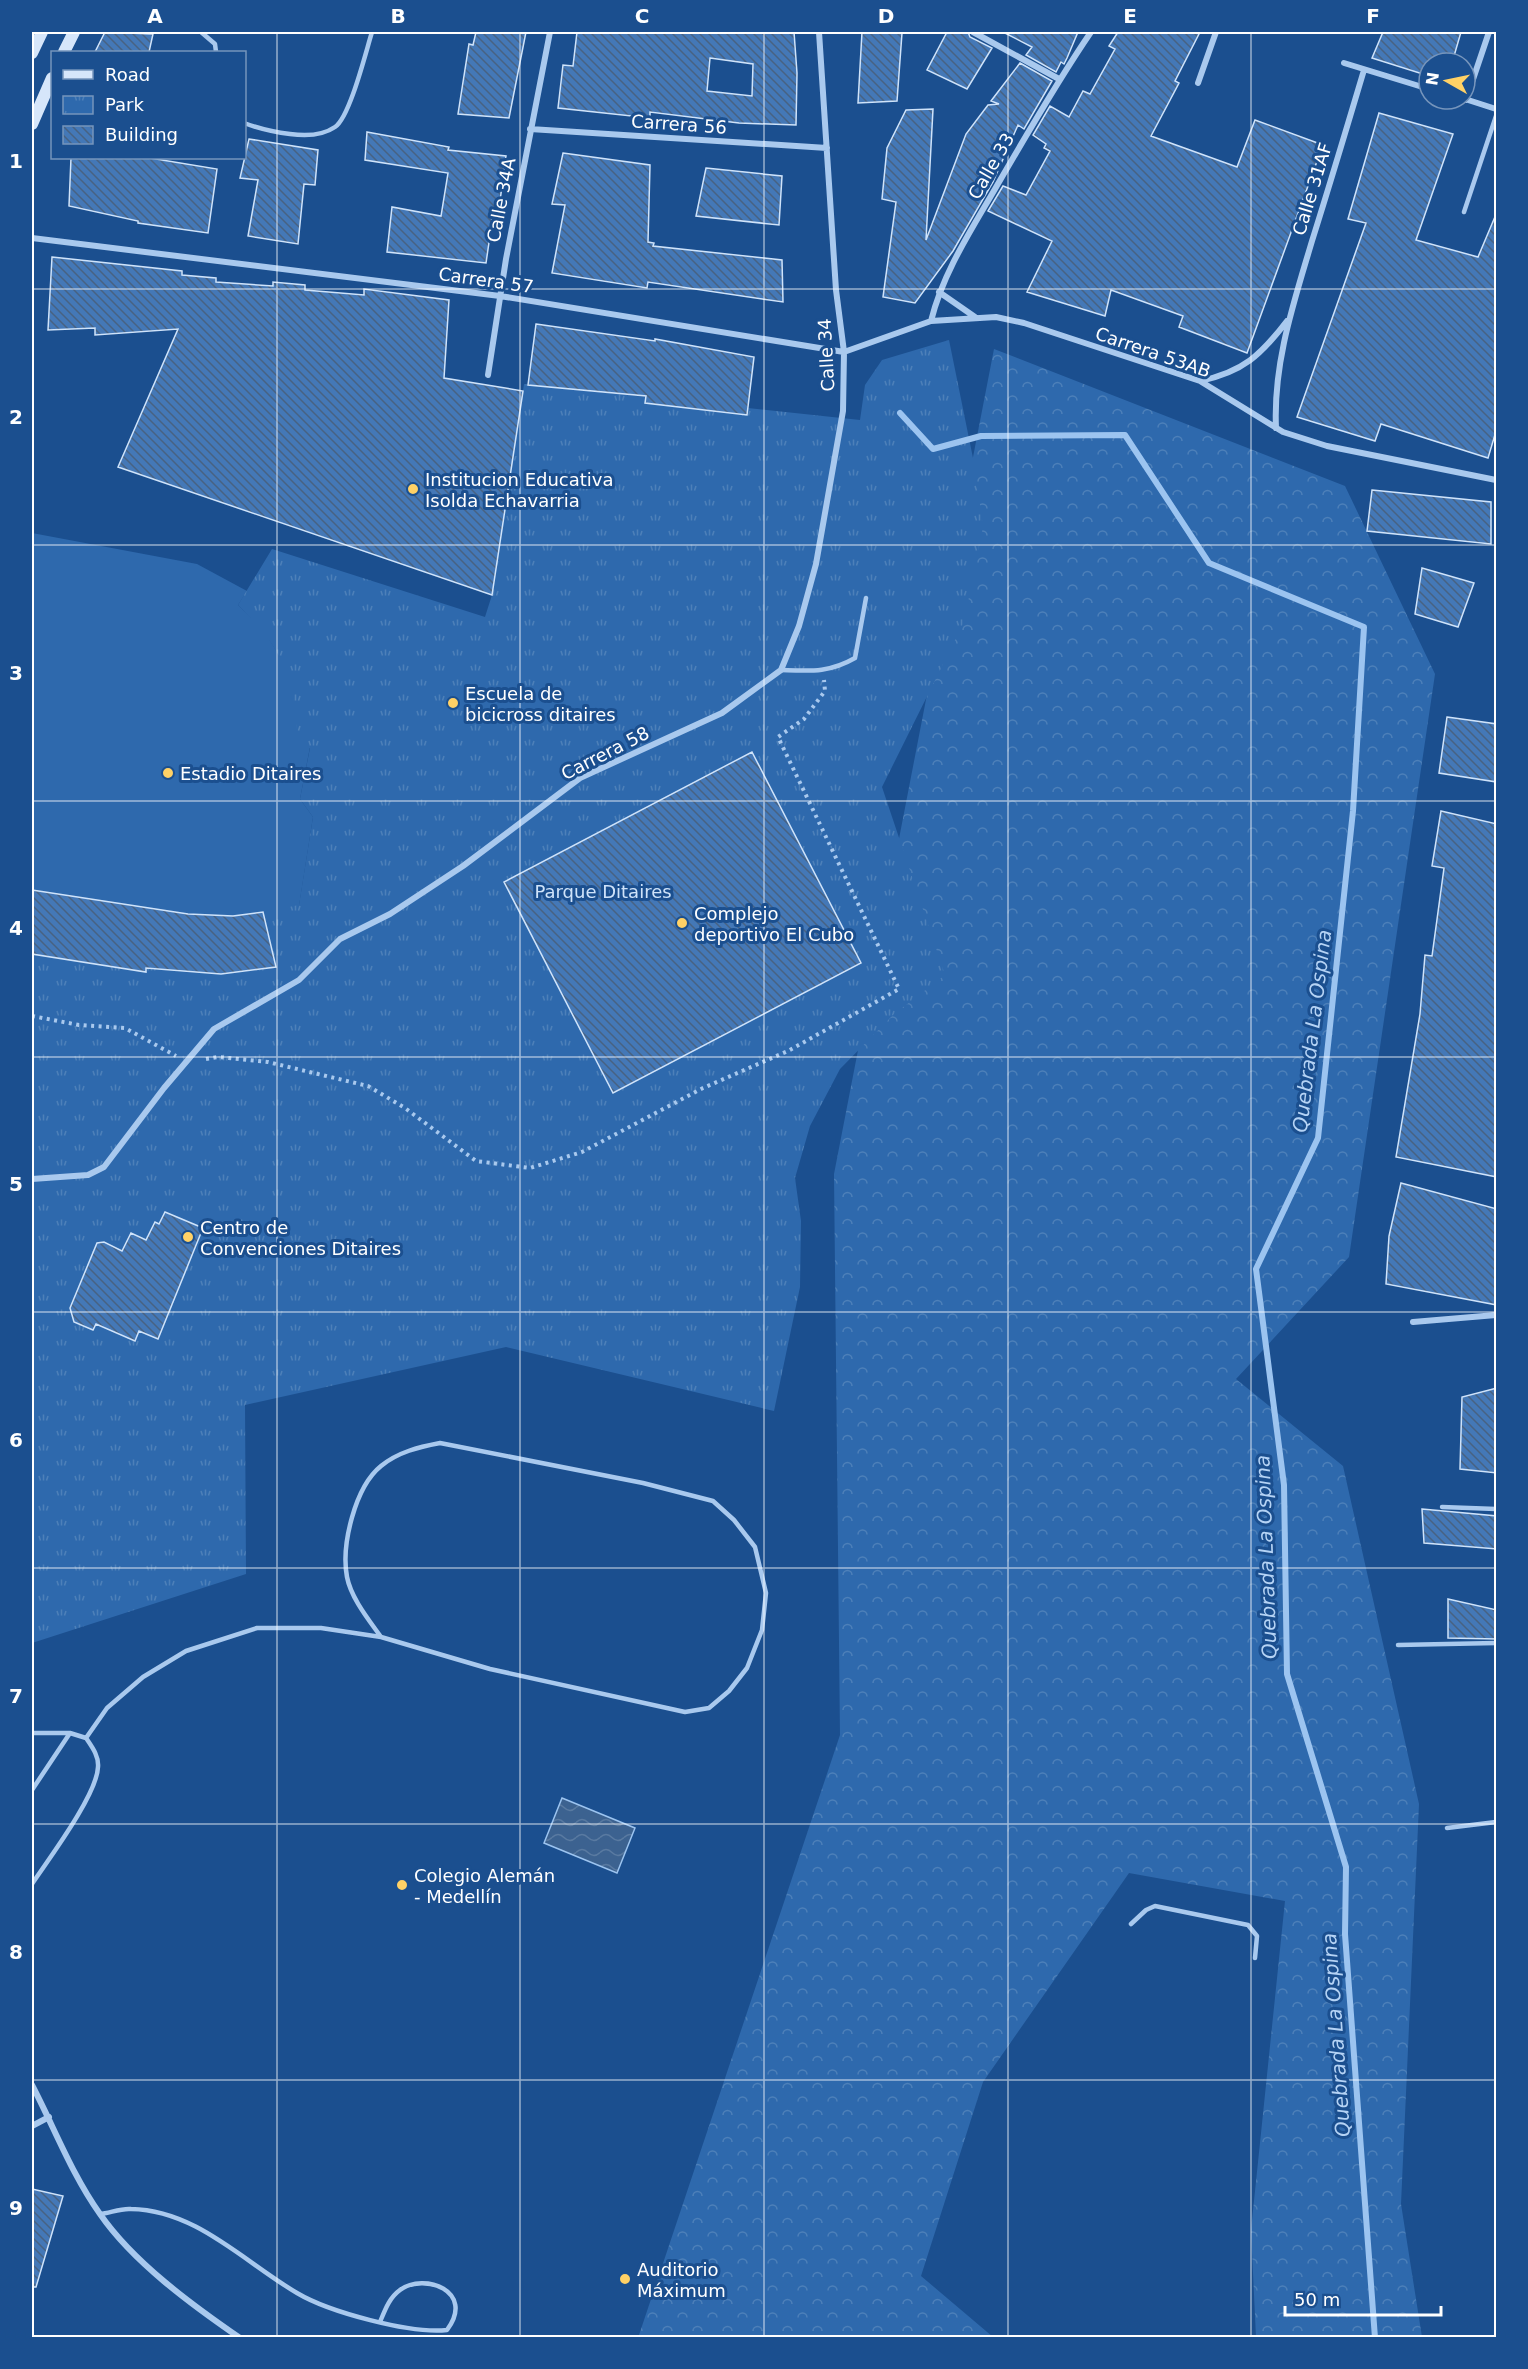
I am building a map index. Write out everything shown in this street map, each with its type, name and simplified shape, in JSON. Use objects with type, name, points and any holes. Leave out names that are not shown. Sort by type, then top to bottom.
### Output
[{"type":"main road","points":[[32,53],[42,32]]},
{"type":"main road","points":[[64,51],[74,32]]},
{"type":"main road","points":[[32,124],[51,80]]},
{"type":"street","name":"Calle 34A","points":[[488,375],[530,129],[550,32]]},
{"type":"street","name":"Calle 34","points":[[781,670],[799,626],[816,564],[843,411],[844,352],[836,290],[819,32]]},
{"type":"street","points":[[973,32],[1059,79]]},
{"type":"street","name":"Calle 33","points":[[931,321],[939,292],[955,258],[1059,79],[1091,32]]},
{"type":"street","points":[[1198,83],[1216,32]]},
{"type":"street","points":[[1477,67],[1489,32]]},
{"type":"street","points":[[1344,63],[1417,85]]},
{"type":"street","name":"Calle 31AF","points":[[1276,428],[1275,403],[1278,369],[1289,318],[1364,70]]},
{"type":"street","points":[[1477,103],[1497,109]]},
{"type":"street","name":"Carrera 56","points":[[530,129],[826,148]]},
{"type":"street","name":"Carrera 57","points":[[32,238],[500,296],[844,352],[931,321]]},
{"type":"street","points":[[939,292],[975,317]]},
{"type":"street","name":"Carrera 53AB","points":[[931,321],[996,317],[1024,323],[1200,381],[1276,428],[1327,446],[1497,480]]},
{"type":"street","name":"Calle 31AF","points":[[1200,381],[1222,377],[1242,368],[1267,347],[1289,318]]},
{"type":"street","name":"Carrera 58","points":[[32,1179],[88,1175],[104,1167],[214,1029],[299,980],[340,939],[390,914],[463,866],[580,778],[722,713],[758,690],[781,670]]},
{"type":"street","points":[[1413,1322],[1497,1315]]},
{"type":"street","points":[[32,2085],[80,2181],[100,2214],[133,2253],[240,2337]]},
{"type":"street","points":[[32,2126],[49,2117]]},
{"type":"lane","points":[[201,32],[215,44],[216,51]]},
{"type":"lane","points":[[246,124],[260,130],[303,136],[314,135],[336,127],[350,103],[372,32]]},
{"type":"lane","points":[[1464,212],[1497,116]]},
{"type":"lane","points":[[781,670],[838,668],[855,658],[866,598]]},
{"type":"lane","points":[[86,1738],[106,1708],[143,1677],[186,1651],[257,1628],[321,1628],[381,1637],[490,1669],[685,1712],[710,1708],[729,1691],[747,1668],[762,1630],[766,1593],[755,1547],[734,1520],[713,1501],[643,1483],[440,1443],[410,1449],[380,1467],[357,1500],[350,1526],[347,1578],[357,1600],[381,1637]]},
{"type":"lane","points":[[1442,1507],[1497,1509]]},
{"type":"lane","points":[[1398,1645],[1497,1643]]},
{"type":"lane","points":[[32,1733],[70,1733],[86,1738],[96,1753],[98,1768],[90,1793],[32,1884]]},
{"type":"lane","points":[[32,1790],[70,1733]]},
{"type":"lane","points":[[1447,1828],[1497,1822]]},
{"type":"lane","points":[[1131,1924],[1146,1910],[1155,1906],[1248,1925],[1257,1936],[1255,1958]]},
{"type":"lane","points":[[100,2214],[131,2208],[172,2217],[207,2231],[251,2264],[299,2295],[347,2313],[380,2322],[435,2331],[447,2330],[453,2321],[455,2302],[450,2291],[439,2286],[424,2284],[402,2288],[391,2299],[380,2322]]},
{"type":"path","points":[[32,1017],[79,1025],[125,1028],[187,1061],[218,1057],[268,1062],[368,1086],[405,1108],[476,1161],[530,1168],[582,1152],[703,1088],[788,1051],[899,989],[778,737],[804,719],[825,691],[822,670]]},
{"type":"green space","name":"Parque Ditaires","points":[[949,340],[975,468],[983,527],[964,622],[882,787],[945,975],[893,1015],[840,1069],[810,1126],[795,1178],[801,1221],[800,1287],[774,1411],[506,1347],[245,1405],[246,1574],[32,1643],[32,954],[145,972],[148,957],[176,962],[175,971],[225,973],[276,967],[263,912],[299,905],[313,817],[300,799],[310,748],[298,745],[290,684],[277,652],[267,637],[238,605],[272,549],[485,617],[492,595],[524,384],[860,420],[865,385],[882,360]]},
{"type":"green space","points":[[994,349],[1345,486],[1435,674],[1349,1257],[1236,1379],[1343,1466],[1419,1804],[1401,2204],[1422,2337],[1256,2337],[1251,2230],[1285,1901],[1129,1873],[983,2082],[921,2276],[993,2337],[638,2338],[840,1735],[834,1174]]},
{"type":"green space","name":"Estadio Ditaires","points":[[32,533],[197,564],[247,591],[238,605],[263,629],[280,657],[288,580],[310,747],[300,799],[313,817],[299,906],[276,967],[225,973],[174,971],[176,963],[148,957],[146,972],[32,954]]},
{"type":"water","points":[[562,1798],[635,1828],[617,1873],[544,1843]]},
{"type":"building","points":[[105,32],[153,34],[149,51],[96,51]]},
{"type":"building","points":[[476,32],[526,32],[509,118],[458,114],[469,44],[473,45]]},
{"type":"building","points":[[577,32],[794,32],[797,73],[796,125],[739,123],[650,112],[650,118],[558,108],[563,65],[573,66]],"holes":[[[710,58],[753,64],[752,96],[707,91]]]},
{"type":"building","points":[[862,32],[902,33],[897,101],[858,103]]},
{"type":"building","points":[[947,32],[968,32],[970,37],[992,48],[967,89],[927,70]]},
{"type":"building","points":[[1003,32],[1078,32],[1064,64],[1061,62],[1056,72],[1026,55],[1032,47]]},
{"type":"building","points":[[1118,32],[1200,32],[1175,81],[1179,83],[1151,136],[1237,167],[1255,120],[1323,145],[1247,353],[1179,327],[1183,316],[1111,290],[1105,316],[1027,292],[1052,241],[988,211],[1003,186],[1026,195],[1050,151],[1044,148],[1046,144],[1033,135],[1050,106],[1069,117],[1083,91],[1090,94],[1115,49],[1109,46]]},
{"type":"building","points":[[1383,32],[1461,32],[1455,51],[1417,51],[1417,72],[1372,58]]},
{"type":"building","points":[[1020,63],[1052,81],[1024,129],[1018,125],[993,182],[953,251],[915,303],[883,297],[896,202],[882,199],[887,148],[906,110],[933,109],[926,240],[966,134],[988,105],[999,104],[991,101]]},
{"type":"building","points":[[1379,113],[1453,134],[1416,240],[1478,257],[1497,212],[1497,428],[1488,458],[1381,424],[1375,441],[1297,417],[1366,223],[1348,219]]},
{"type":"building","points":[[367,132],[449,147],[448,150],[506,156],[498,216],[493,215],[486,263],[387,252],[392,207],[441,216],[448,173],[365,160]]},
{"type":"building","points":[[249,139],[318,150],[315,185],[304,184],[298,244],[248,236],[258,180],[240,178]]},
{"type":"building","points":[[563,153],[650,165],[648,242],[654,243],[653,246],[782,260],[783,302],[648,282],[647,288],[552,273],[565,205],[552,204]]},
{"type":"building","points":[[71,159],[156,159],[217,169],[208,233],[138,223],[138,221],[69,206]]},
{"type":"building","points":[[706,168],[782,176],[779,225],[696,216]]},
{"type":"building","points":[[52,257],[182,271],[182,275],[216,278],[216,282],[273,286],[273,282],[305,285],[305,290],[364,295],[364,289],[449,300],[444,378],[523,391],[492,595],[118,467],[178,329],[95,335],[95,328],[48,330]]},
{"type":"building","points":[[536,324],[655,341],[655,339],[754,357],[747,415],[645,403],[646,396],[528,385]]},
{"type":"building","points":[[1372,490],[1491,502],[1491,544],[1367,531]]},
{"type":"building","points":[[1422,568],[1474,583],[1458,627],[1415,614]]},
{"type":"building","points":[[1447,717],[1497,724],[1497,782],[1439,773]]},
{"type":"building","name":"Complejo deportivo El Cubo","points":[[752,752],[861,963],[613,1093],[504,882]]},
{"type":"building","points":[[1441,811],[1497,824],[1497,1177],[1396,1157],[1420,1014],[1425,955],[1432,956],[1444,868],[1432,866]]},
{"type":"building","points":[[32,890],[188,914],[233,916],[263,912],[276,967],[221,974],[146,968],[146,972],[32,954]]},
{"type":"building","points":[[1401,1183],[1497,1209],[1497,1305],[1386,1284],[1389,1236]]},
{"type":"building","points":[[165,1212],[203,1228],[158,1339],[139,1331],[135,1341],[96,1324],[93,1330],[74,1322],[70,1308],[97,1243],[104,1242],[122,1251],[131,1233],[146,1240],[155,1222],[159,1224]]},
{"type":"building","points":[[1497,1388],[1497,1473],[1460,1469],[1462,1397]]},
{"type":"building","points":[[1422,1509],[1497,1516],[1497,1549],[1424,1543]]},
{"type":"building","points":[[1448,1599],[1497,1610],[1497,1639],[1448,1638]]},
{"type":"building","points":[[32,2189],[63,2196],[36,2287],[32,2287]]},
{"type":"waterway","name":"Quebrada La Ospina","points":[[900,413],[933,449],[981,436],[1125,435],[1209,563],[1364,627],[1353,811],[1318,1138],[1256,1269],[1284,1485],[1287,1674],[1346,1867],[1345,1934],[1375,2338]]},
{"type":"place","name":"Institucion Educativa Isolda Echavarria","points":[[413,489]]},
{"type":"place","name":"Escuela de bicicross ditaires","points":[[453,703]]},
{"type":"place","name":"Estadio Ditaires","points":[[168,773]]},
{"type":"place","name":"Complejo deportivo El Cubo","points":[[682,923]]},
{"type":"place","name":"Centro de Convenciones Ditaires","points":[[188,1237]]},
{"type":"place","name":"Colegio Alemán - Medellín","points":[[402,1885]]},
{"type":"place","name":"Auditorio Máximum","points":[[625,2279]]}]
